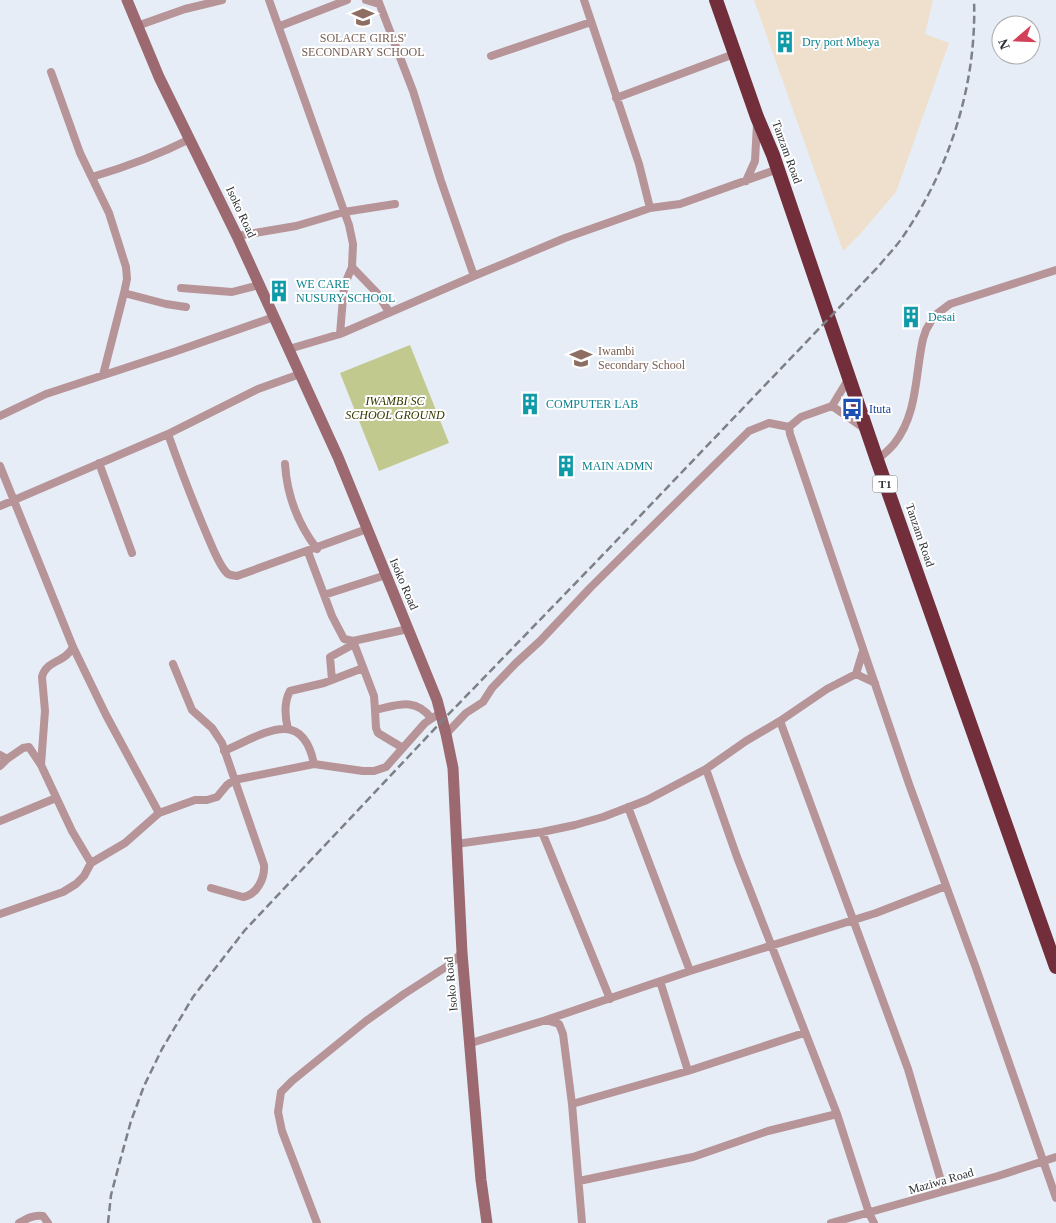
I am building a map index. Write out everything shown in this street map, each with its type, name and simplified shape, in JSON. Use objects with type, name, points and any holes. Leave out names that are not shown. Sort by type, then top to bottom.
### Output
[{"type":"highway","name":"Tanzam Road","points":[[716,0],[757,117],[778,169],[877,460],[1056,967]]},
{"type":"street","name":"Isoko Road","points":[[126,0],[161,82],[237,236],[345,472],[423,665],[436,715],[446,734],[453,768],[462,954],[471,1043],[481,1180],[487,1223]]},
{"type":"street","points":[[137,26],[186,9],[222,0]]},
{"type":"street","points":[[269,0],[280,26],[352,237],[352,267],[344,286],[340,334]]},
{"type":"street","points":[[280,26],[347,0]]},
{"type":"street","points":[[366,0],[378,2],[413,91],[441,181],[474,276]]},
{"type":"street","points":[[584,0],[639,164],[650,208]]},
{"type":"street","points":[[491,56],[591,22]]},
{"type":"street","points":[[616,98],[734,54]]},
{"type":"street","points":[[51,72],[80,153],[109,213],[122,252],[127,279],[103,375]]},
{"type":"street","points":[[746,181],[755,161],[757,117]]},
{"type":"street","points":[[92,177],[130,166],[190,138]]},
{"type":"street","points":[[288,349],[340,334],[566,238],[650,208],[674,206],[778,169]]},
{"type":"street","points":[[237,236],[296,226],[344,212],[395,204]]},
{"type":"street","points":[[352,267],[376,293],[389,312]]},
{"type":"street","points":[[877,460],[894,444],[908,420],[913,403],[923,338],[934,316],[950,304],[1056,270]]},
{"type":"street","points":[[181,288],[232,292],[259,285]]},
{"type":"street","points":[[124,293],[186,307]]},
{"type":"street","points":[[0,416],[46,394],[274,317]]},
{"type":"street","points":[[0,506],[168,434],[258,389],[300,374]]},
{"type":"street","points":[[789,427],[801,417],[832,406],[849,378]]},
{"type":"street","points":[[832,406],[867,431]]},
{"type":"street","points":[[446,734],[466,713],[483,702],[492,688],[516,663],[748,431],[769,423],[789,427]]},
{"type":"street","points":[[789,427],[909,784],[1056,1198]]},
{"type":"street","points":[[168,434],[186,486],[211,544],[227,573],[237,576],[317,549],[367,529]]},
{"type":"street","points":[[99,463],[132,553]]},
{"type":"street","points":[[285,464],[290,496],[296,515],[317,549]]},
{"type":"street","points":[[0,466],[74,648],[106,715],[159,812]]},
{"type":"street","points":[[308,552],[340,632],[344,639],[353,642]]},
{"type":"street","points":[[324,595],[386,575]]},
{"type":"street","points":[[332,680],[330,657],[353,642],[408,630]]},
{"type":"street","points":[[353,642],[374,696],[378,733],[403,748]]},
{"type":"street","points":[[41,765],[45,711],[43,672],[50,664],[66,657],[74,648]]},
{"type":"street","points":[[456,844],[542,832],[584,823],[647,800],[706,769],[827,689],[856,674],[863,651]]},
{"type":"street","points":[[173,664],[192,710],[218,736],[261,855],[265,874],[260,884],[248,896],[243,897],[211,888]]},
{"type":"street","points":[[288,729],[286,707],[290,691],[332,680],[363,668]]},
{"type":"street","points":[[856,674],[875,684]]},
{"type":"street","points":[[0,914],[63,892],[76,884],[84,876],[91,863],[125,843],[159,812],[196,800],[217,797],[226,785],[234,780],[314,764],[363,771],[374,771],[386,767],[436,715],[411,704],[375,710]]},
{"type":"street","points":[[780,721],[908,1070],[944,1191]]},
{"type":"street","points":[[224,751],[281,729],[288,729],[301,734],[311,749],[314,764]]},
{"type":"street","points":[[0,766],[4,757],[23,748],[29,748],[41,765],[72,831],[91,863]]},
{"type":"street","points":[[706,769],[737,857],[837,1114],[869,1214],[874,1223]]},
{"type":"street","points":[[0,821],[56,798]]},
{"type":"street","points":[[628,807],[690,971]]},
{"type":"street","points":[[542,832],[610,999]]},
{"type":"street","points":[[471,1043],[610,999],[690,971],[876,913],[946,886]]},
{"type":"street","points":[[317,1223],[282,1131],[278,1112],[281,1092],[366,1021],[462,954]]},
{"type":"street","points":[[660,981],[688,1072]]},
{"type":"street","points":[[546,1020],[555,1022],[562,1028],[572,1104],[582,1223]]},
{"type":"street","points":[[572,1104],[688,1072],[804,1032]]},
{"type":"street","points":[[579,1181],[693,1157],[768,1130],[837,1114]]},
{"type":"street","name":"Maziwa Road","points":[[831,1223],[869,1214],[1056,1157]]},
{"type":"street","points":[[19,1223],[33,1216],[43,1216],[48,1223]]},
{"type":"shaded area","points":[[754,0],[933,0],[925,34],[949,43],[896,192],[843,251]]},
{"type":"green space","name":"IWAMBI SC SCHOOL GROUND","points":[[410,345],[449,443],[379,471],[340,373]]},
{"type":"railway","points":[[108,1223],[111,1195],[131,1121],[144,1086],[162,1049],[193,997],[245,930],[442,721],[878,267],[902,238],[934,183],[947,154],[957,124],[971,62],[974,0]]},
{"type":"place","name":"SOLACE GIRLS' SECONDARY SCHOOL","points":[[363,17]]},
{"type":"place","name":"Dry port Mbeya","points":[[785,42]]},
{"type":"place","name":"WE CARE NUSURY SCHOOL","points":[[279,291]]},
{"type":"place","name":"Desai","points":[[911,317]]},
{"type":"place","name":"Iwambi Secondary School","points":[[581,358]]},
{"type":"place","name":"COMPUTER LAB","points":[[530,404]]},
{"type":"place","name":"Ituta","points":[[852,409]]},
{"type":"place","name":"MAIN ADMN","points":[[566,466]]}]
